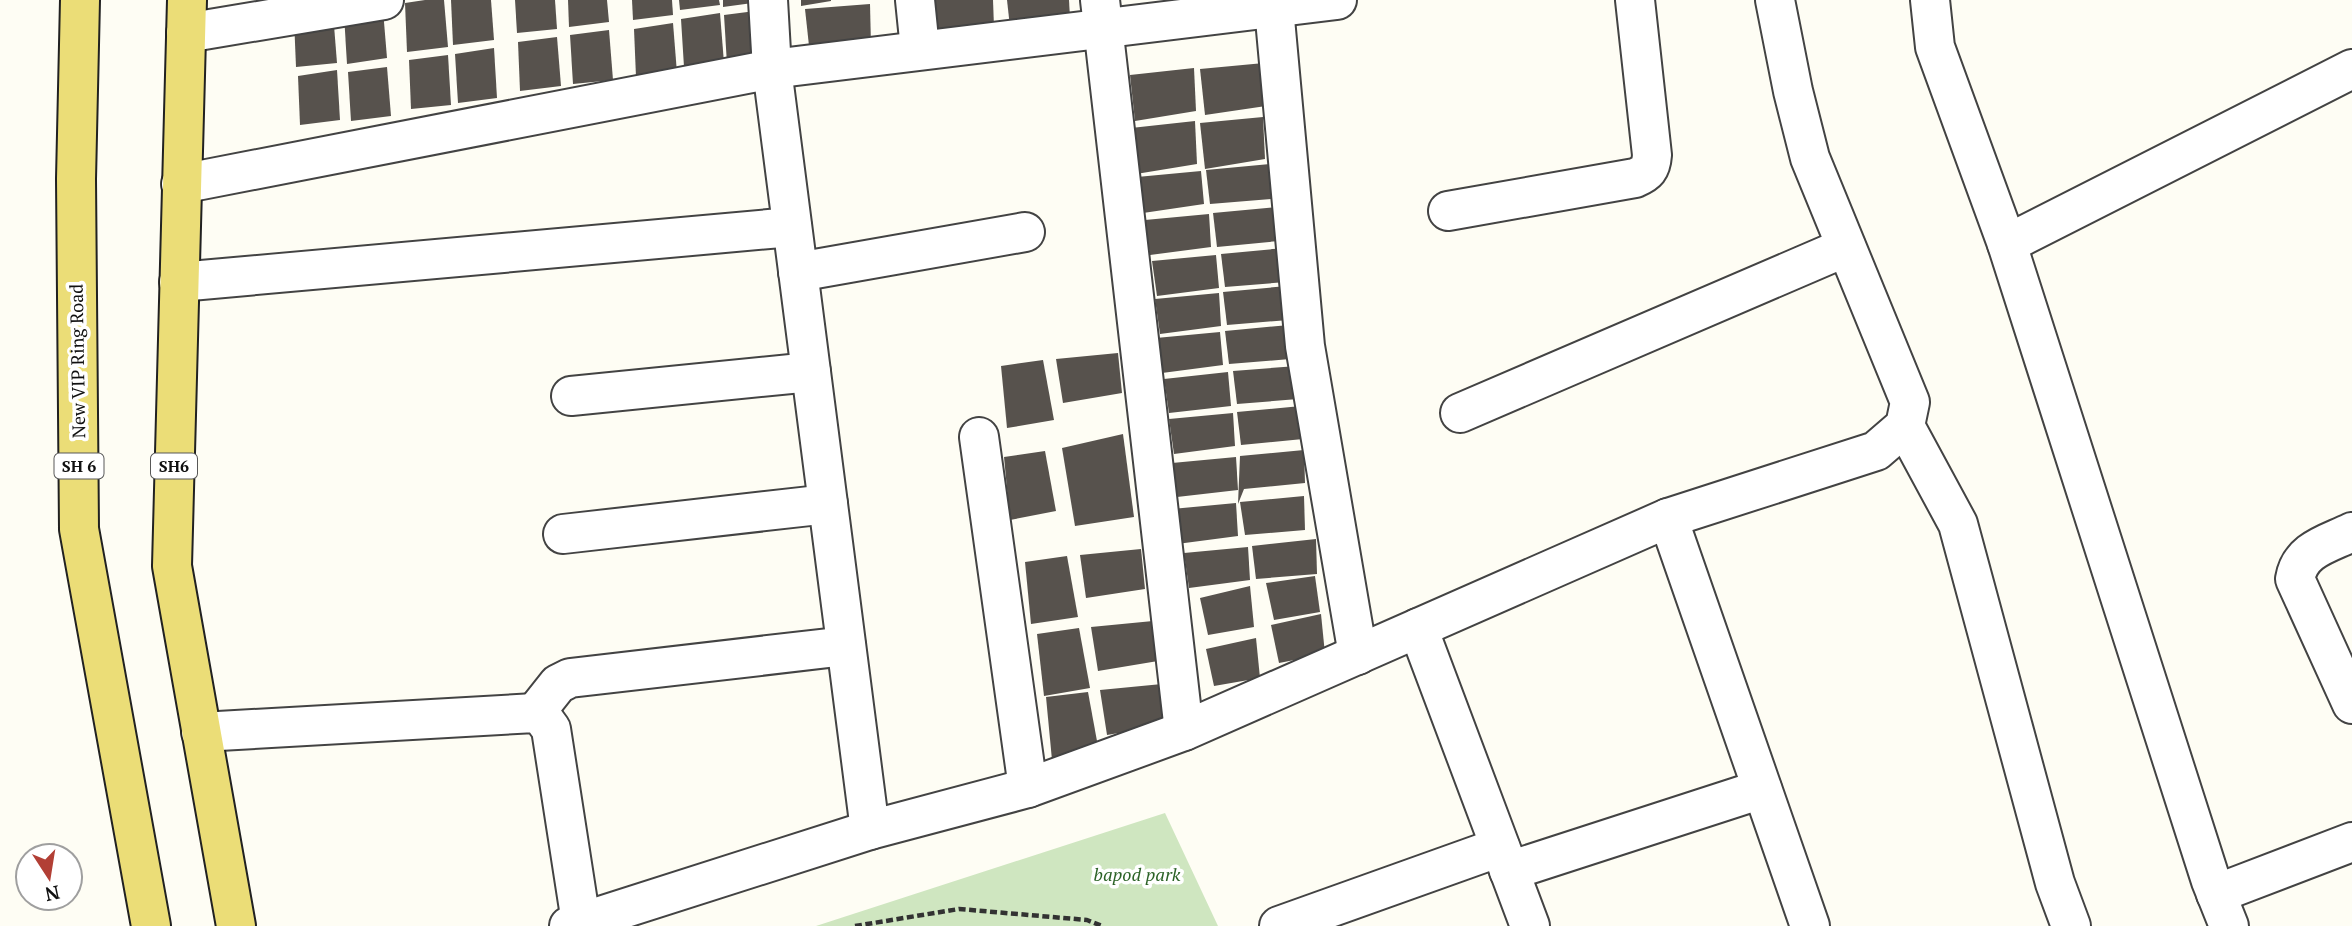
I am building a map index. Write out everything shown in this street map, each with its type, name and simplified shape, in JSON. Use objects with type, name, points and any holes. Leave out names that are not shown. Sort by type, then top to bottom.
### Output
[{"type":"main road","name":"New VIP Ring Road","points":[[80,0],[76,179],[79,529],[151,926]]},
{"type":"main road","name":"SH6","points":[[186,16],[173,566],[236,926]]},
{"type":"street","points":[[186,16],[384,0]]},
{"type":"street","points":[[768,0],[772,69],[870,830]]},
{"type":"street","points":[[915,0],[920,49]]},
{"type":"street","points":[[181,184],[772,69],[920,49],[1101,14],[1274,8],[1337,0]]},
{"type":"street","points":[[1448,211],[1645,174],[1651,167],[1652,155],[1635,0]]},
{"type":"street","points":[[201,732],[534,713],[551,729],[575,924],[870,830],[1028,788],[1184,731],[1668,519],[1876,451],[1905,426],[1910,402],[1810,159],[1775,0]]},
{"type":"street","points":[[1941,5],[1935,47],[2007,244],[2223,910],[2352,842]]},
{"type":"street","points":[[1274,8],[1305,346],[1358,655]]},
{"type":"street","points":[[1101,14],[1184,731]]},
{"type":"street","points":[[2007,244],[2352,69]]},
{"type":"street","points":[[179,282],[792,227]]},
{"type":"street","points":[[798,272],[1025,232]]},
{"type":"street","points":[[1460,412],[1846,247]]},
{"type":"street","points":[[570,396],[811,372]]},
{"type":"street","points":[[1905,426],[1958,524],[2055,883],[2071,926]]},
{"type":"street","points":[[979,437],[1028,788]]},
{"type":"street","points":[[564,534],[828,504]]},
{"type":"street","points":[[1668,519],[1810,926]]},
{"type":"street","points":[[2352,533],[2305,555],[2297,565],[2295,579],[2352,704]]},
{"type":"street","points":[[1418,628],[1530,926]]},
{"type":"street","points":[[534,713],[558,684],[569,678],[846,646]]},
{"type":"street","points":[[1279,926],[1505,859],[1762,789]]},
{"type":"path","points":[[855,926],[959,909],[1087,920],[1102,926]]},
{"type":"green space","name":"bapod park","points":[[1165,813],[1218,926],[816,926]]},
{"type":"building","points":[[444,0],[448,47],[407,52],[405,3]]},
{"type":"building","points":[[451,0],[491,0],[494,40],[453,45]]},
{"type":"building","points":[[515,0],[555,0],[557,29],[517,33]]},
{"type":"building","points":[[568,0],[607,0],[609,22],[569,27]]},
{"type":"building","points":[[632,0],[672,0],[673,15],[633,20]]},
{"type":"building","points":[[679,0],[719,0],[720,5],[680,10]]},
{"type":"building","points":[[723,0],[760,0],[760,2],[723,7]]},
{"type":"building","points":[[801,0],[831,0],[831,1],[801,6]]},
{"type":"building","points":[[930,0],[993,0],[994,27],[934,36]]},
{"type":"building","points":[[1007,0],[1069,0],[1070,18],[1010,27]]},
{"type":"building","points":[[870,4],[871,46],[810,55],[805,9]]},
{"type":"building","points":[[383,10],[387,58],[347,64],[344,15]]},
{"type":"building","points":[[763,10],[767,59],[727,64],[724,15]]},
{"type":"building","points":[[333,13],[337,63],[296,67],[294,19]]},
{"type":"building","points":[[720,13],[724,63],[684,67],[681,19]]},
{"type":"building","points":[[673,23],[677,73],[636,77],[634,29]]},
{"type":"building","points":[[609,30],[613,80],[573,84],[570,35]]},
{"type":"building","points":[[557,37],[561,86],[520,91],[518,42]]},
{"type":"building","points":[[494,48],[497,98],[458,103],[455,54]]},
{"type":"building","points":[[448,55],[451,105],[411,109],[409,60]]},
{"type":"building","points":[[1264,63],[1266,106],[1205,115],[1200,69]]},
{"type":"building","points":[[387,67],[391,116],[351,121],[348,72]]},
{"type":"building","points":[[1194,68],[1196,111],[1135,121],[1130,75]]},
{"type":"building","points":[[337,70],[340,120],[300,125],[298,76]]},
{"type":"building","points":[[1263,117],[1265,159],[1205,169],[1200,123]]},
{"type":"building","points":[[1195,121],[1197,164],[1136,174],[1131,128]]},
{"type":"building","points":[[1270,164],[1271,199],[1210,204],[1206,170]]},
{"type":"building","points":[[1201,171],[1204,204],[1143,213],[1137,177]]},
{"type":"building","points":[[1277,207],[1279,241],[1217,247],[1213,213]]},
{"type":"building","points":[[1209,214],[1211,247],[1150,255],[1145,220]]},
{"type":"building","points":[[1284,248],[1286,282],[1225,287],[1221,254]]},
{"type":"building","points":[[1216,255],[1219,288],[1157,296],[1152,261]]},
{"type":"building","points":[[1287,286],[1289,320],[1227,325],[1223,292]]},
{"type":"building","points":[[1219,293],[1221,326],[1160,334],[1155,299]]},
{"type":"building","points":[[1289,325],[1290,359],[1229,364],[1225,331]]},
{"type":"building","points":[[1220,332],[1223,365],[1162,373],[1156,338]]},
{"type":"building","points":[[1118,353],[1122,393],[1063,403],[1056,359]]},
{"type":"building","points":[[1043,360],[1054,420],[1007,428],[1001,366]]},
{"type":"building","points":[[1297,366],[1298,399],[1237,404],[1233,371]]},
{"type":"building","points":[[1228,372],[1231,406],[1169,413],[1164,379]]},
{"type":"building","points":[[1301,406],[1303,439],[1241,445],[1237,412]]},
{"type":"building","points":[[1233,413],[1235,446],[1174,454],[1169,419]]},
{"type":"building","points":[[1123,434],[1134,517],[1075,526],[1062,448]]},
{"type":"building","points":[[1304,450],[1305,483],[1244,489],[1238,504],[1240,456]]},
{"type":"building","points":[[1045,451],[1056,511],[1010,520],[1004,457]]},
{"type":"building","points":[[1236,457],[1238,490],[1177,497],[1172,463]]},
{"type":"building","points":[[1304,496],[1305,530],[1245,535],[1240,502]]},
{"type":"building","points":[[1236,503],[1238,536],[1177,544],[1172,509]]},
{"type":"building","points":[[1316,539],[1317,574],[1256,579],[1252,546]]},
{"type":"building","points":[[1248,547],[1250,580],[1189,588],[1184,553]]},
{"type":"building","points":[[1141,549],[1145,589],[1086,598],[1080,555]]},
{"type":"building","points":[[1067,556],[1078,617],[1031,624],[1025,562]]},
{"type":"building","points":[[1315,576],[1320,612],[1274,620],[1266,583]]},
{"type":"building","points":[[1250,586],[1254,627],[1208,635],[1200,598]]},
{"type":"building","points":[[1321,614],[1325,654],[1279,663],[1271,625]]},
{"type":"building","points":[[1153,621],[1158,661],[1098,671],[1091,627]]},
{"type":"building","points":[[1079,628],[1090,688],[1044,696],[1037,634]]},
{"type":"building","points":[[1256,638],[1260,678],[1214,686],[1206,649]]},
{"type":"building","points":[[1162,684],[1166,725],[1107,735],[1100,690]]},
{"type":"building","points":[[1088,692],[1099,752],[1052,760],[1046,697]]}]
